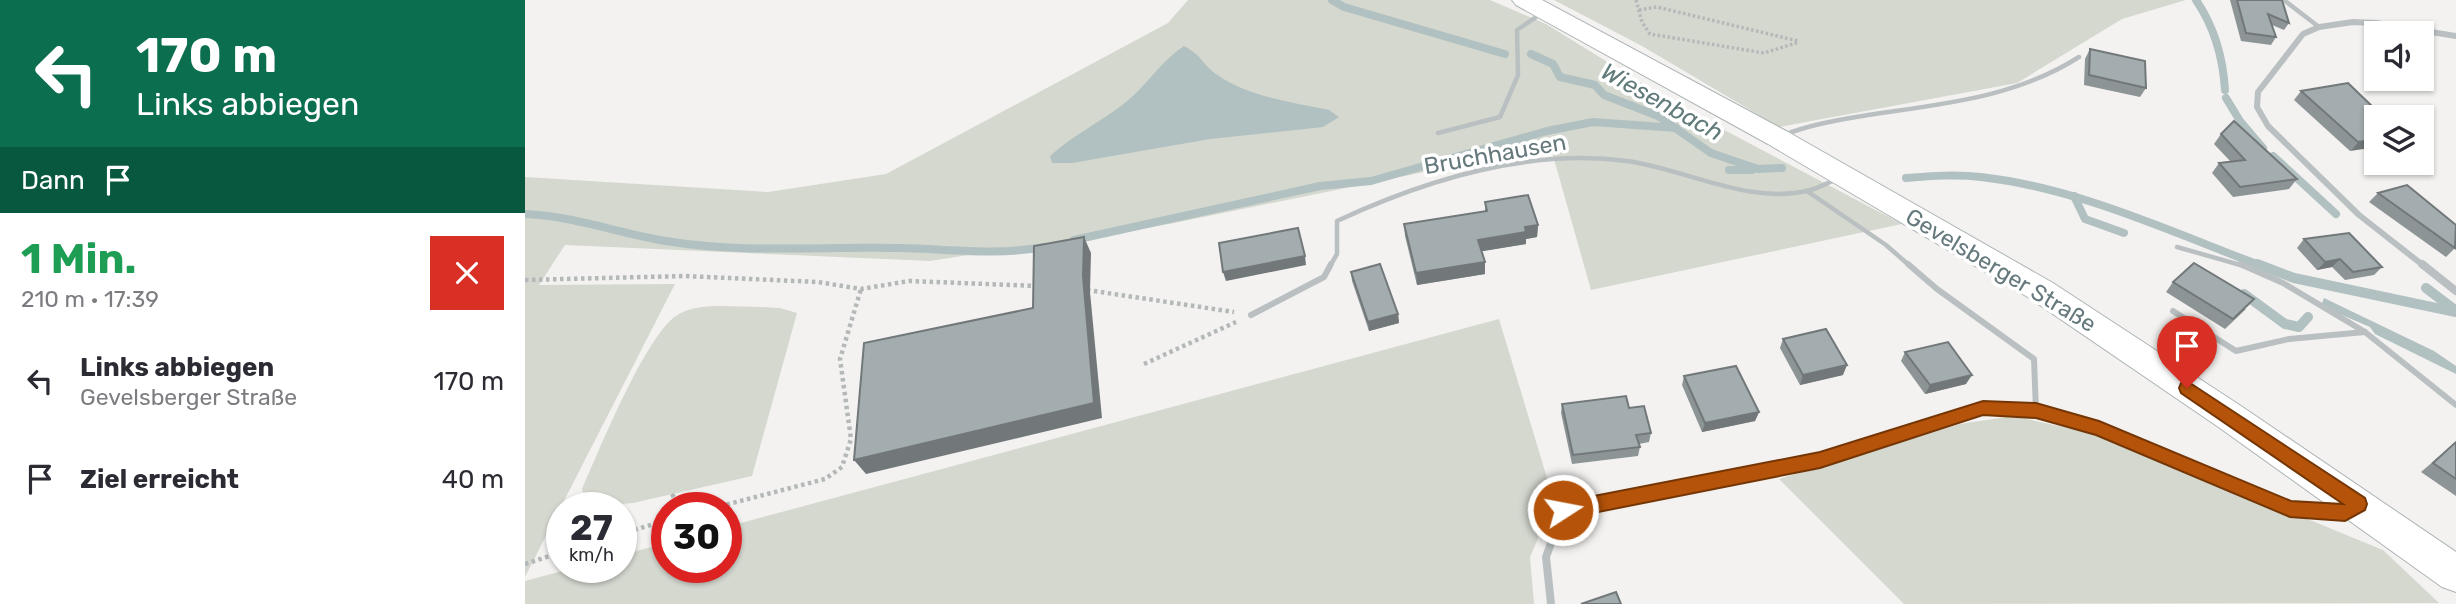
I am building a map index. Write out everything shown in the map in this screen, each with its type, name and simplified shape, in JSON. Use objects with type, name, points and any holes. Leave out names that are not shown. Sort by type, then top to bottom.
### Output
[{"type":"main road","name":"Gevelsberger Straße","points":[[1535,5],[1778,138],[2042,290],[2358,504],[2456,574]]},
{"type":"street","points":[[2455,36],[2376,23],[2353,22],[2319,27],[2303,34],[2265,82],[2258,92],[2257,107],[2268,126],[2359,215],[2456,290]]},
{"type":"street","points":[[1551,604],[1546,557],[1563,510],[1820,460],[1983,408],[2036,411],[2099,428],[2290,509],[2345,513],[2358,504]]},
{"type":"lane","points":[[2284,0],[2319,27]]},
{"type":"lane","points":[[1438,133],[1500,117],[1513,93],[1520,68],[1517,30],[1535,5]]},
{"type":"lane","points":[[1778,138],[1821,124],[2016,89],[2065,68],[2079,57]]},
{"type":"lane","name":"Bruchhausen","points":[[1251,315],[1324,278],[1337,254],[1337,221],[1374,201],[1463,176],[1576,158],[1627,161],[1760,191],[1807,191],[1845,176]]},
{"type":"lane","points":[[1807,191],[1886,245],[1937,289],[2034,359],[2036,411]]},
{"type":"lane","points":[[2177,247],[2231,260],[2283,283],[2365,332],[2456,405]]},
{"type":"lane","points":[[2172,311],[2236,351],[2288,339],[2365,332]]},
{"type":"path","points":[[1636,0],[1642,22],[1650,34],[1764,53],[1799,42],[1657,7],[1639,10]]},
{"type":"path","points":[[525,280],[684,276],[818,282],[861,289],[909,281],[981,282],[1046,287]]},
{"type":"path","points":[[742,500],[825,479],[842,467],[851,439],[840,359],[861,289]]},
{"type":"path","points":[[1084,290],[1251,315]]},
{"type":"path","points":[[1145,364],[1251,315]]},
{"type":"path","points":[[525,564],[546,557]]},
{"type":"shaded area","points":[[1188,0],[1490,0],[1546,24],[1677,105],[1902,224],[1591,290],[1552,152],[1478,161],[1169,224],[930,261],[565,245],[539,285],[675,284],[569,492],[546,492],[546,536],[525,577],[525,177],[768,192],[886,174],[1168,23]]},
{"type":"shaded area","points":[[1554,0],[2186,0],[2122,19],[2017,83],[1779,127],[1642,46]]},
{"type":"shaded area","points":[[1184,46],[1228,82],[1270,98],[1329,110],[1339,117],[1323,127],[1210,139],[1072,163],[1052,163],[1050,156],[1126,102]]},
{"type":"shaded area","points":[[2324,298],[2434,351],[2456,366],[2456,374],[2375,334],[2370,327],[2321,306]]},
{"type":"shaded area","points":[[718,306],[780,308],[797,313],[752,476],[681,492],[651,492],[651,499],[637,502],[637,492],[583,492],[625,394],[666,325],[688,310]]},
{"type":"shaded area","points":[[1499,319],[1554,501],[1530,557],[1534,604],[525,604],[525,581],[546,575],[546,583],[637,583],[637,551],[651,547],[651,583],[742,583],[742,523]]},
{"type":"shaded area","points":[[2013,416],[2104,436],[2383,550],[2439,603],[1904,604],[1779,479],[1960,424]]},
{"type":"building","points":[[2237,0],[2282,0],[2289,23],[2268,14],[2276,37],[2246,33]]},
{"type":"building","points":[[2090,49],[2145,61],[2146,88],[2089,75]]},
{"type":"building","points":[[2348,83],[2371,105],[2364,105],[2364,141],[2358,142],[2301,91]]},
{"type":"building","points":[[2234,121],[2297,179],[2240,187],[2219,163],[2245,160],[2221,134]]},
{"type":"building","points":[[2407,185],[2456,225],[2455,248],[2378,193]]},
{"type":"building","points":[[1528,195],[1538,225],[1525,227],[1526,232],[1478,240],[1485,262],[1416,273],[1404,224],[1487,211],[1485,202]]},
{"type":"building","points":[[1298,228],[1305,256],[1223,272],[1219,243]]},
{"type":"building","points":[[2349,233],[2382,267],[2353,272],[2340,259],[2325,262],[2304,239]]},
{"type":"building","points":[[1084,237],[1083,276],[1094,403],[854,460],[864,343],[1033,308],[1034,246]]},
{"type":"building","points":[[2194,263],[2254,299],[2233,319],[2173,282]]},
{"type":"building","points":[[1380,264],[1398,314],[1368,322],[1351,272]]},
{"type":"building","points":[[1826,329],[1847,365],[1803,375],[1783,339]]},
{"type":"building","points":[[1948,342],[1972,375],[1930,385],[1905,352]]},
{"type":"building","points":[[1736,366],[1759,412],[1705,423],[1684,376]]},
{"type":"building","points":[[1626,396],[1629,408],[1644,406],[1651,433],[1636,435],[1640,447],[1573,455],[1562,404]]},
{"type":"building","points":[[2456,442],[2456,479],[2433,463]]},
{"type":"building","points":[[1616,592],[1621,604],[1581,604]]},
{"type":"waterway","name":"Wiesenbach","points":[[1332,0],[1344,7],[1505,54]]},
{"type":"waterway","points":[[2196,0],[2217,43],[2225,90]]},
{"type":"waterway","name":"Wiesenbach","points":[[1531,54],[1553,64],[1560,77],[1595,85],[1604,95],[1658,116],[1675,128]]},
{"type":"waterway","points":[[2226,98],[2240,121],[2263,148]]},
{"type":"waterway","points":[[1074,240],[1320,186],[1371,181],[1547,131],[1593,122],[1675,128]]},
{"type":"waterway","name":"Wiesenbach","points":[[1675,128],[1711,153],[1758,169],[1782,168]]},
{"type":"waterway","points":[[2273,156],[2336,214]]},
{"type":"waterway","points":[[1729,170],[1752,170]]},
{"type":"waterway","points":[[1906,178],[1972,176],[2017,183],[2074,197]]},
{"type":"waterway","points":[[2074,197],[2262,266]]},
{"type":"waterway","points":[[2074,197],[2085,219],[2124,233]]},
{"type":"waterway","points":[[525,214],[578,221],[666,241],[725,247],[900,248],[990,252],[1044,247]]},
{"type":"waterway","points":[[2257,264],[2294,278],[2456,312]]},
{"type":"waterway","points":[[2426,288],[2455,310]]},
{"type":"waterway","points":[[2244,294],[2285,324],[2299,327],[2308,317]]},
{"type":"route","points":[[1563,510],[1820,460],[1983,408],[2036,411],[2099,428],[2290,509],[2345,513],[2358,504],[2187,388]]}]
